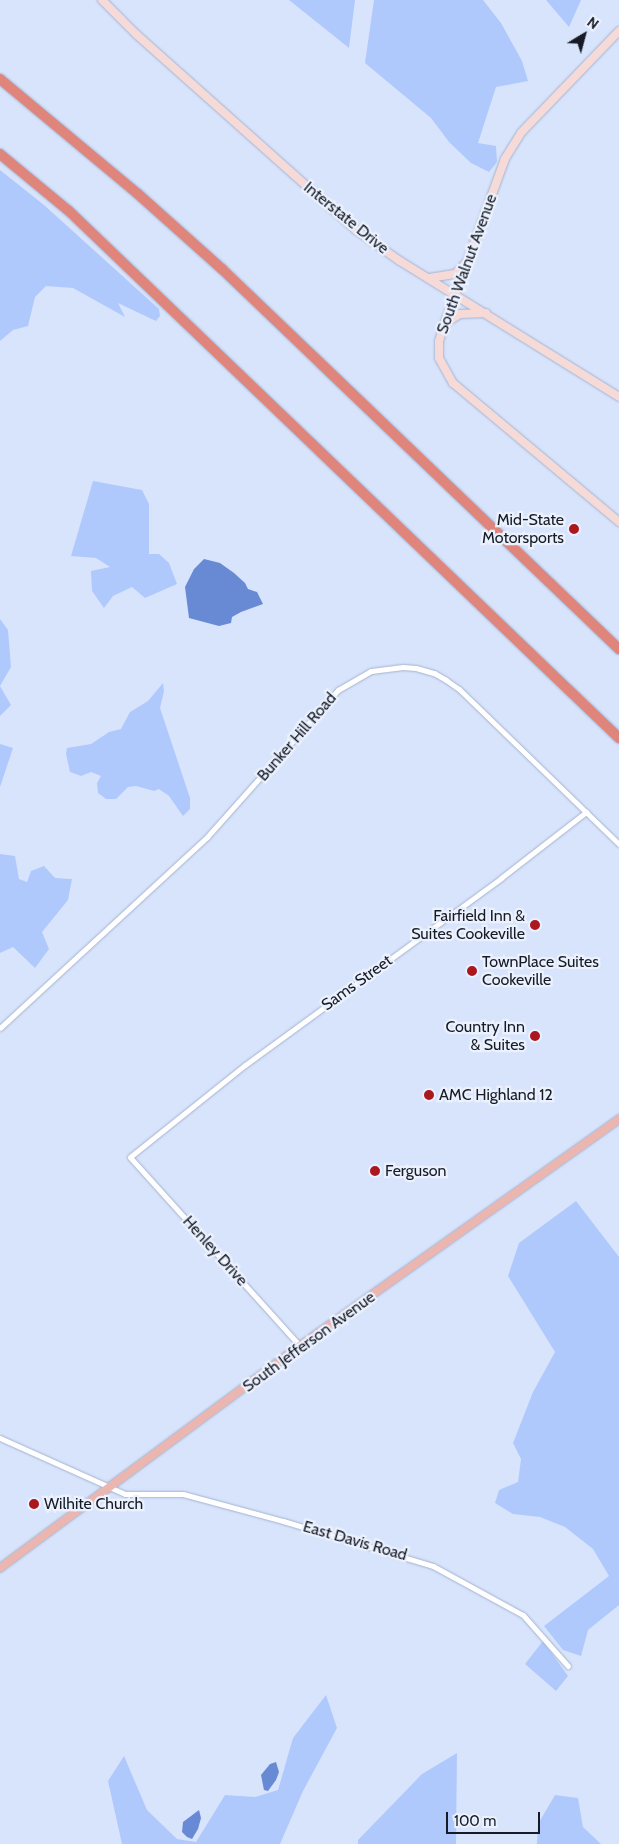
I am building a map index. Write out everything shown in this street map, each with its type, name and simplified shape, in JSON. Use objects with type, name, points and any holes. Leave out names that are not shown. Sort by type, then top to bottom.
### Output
[{"type":"highway","points":[[0,79],[138,194],[222,269],[619,649]]},
{"type":"highway","points":[[0,154],[69,211],[619,739]]},
{"type":"main road","name":"Interstate Drive","points":[[102,0],[147,44],[348,224],[378,246],[619,397]]},
{"type":"main road","name":"South Walnut Avenue","points":[[619,31],[521,133],[505,159],[440,341],[440,358],[452,383],[619,522]]},
{"type":"main road","points":[[429,278],[455,274],[469,260]]},
{"type":"main road","points":[[445,323],[460,314],[486,313]]},
{"type":"main road","name":"South Jefferson Avenue","points":[[0,1568],[300,1346],[619,1119]]},
{"type":"street","name":"Bunker Hill Road","points":[[0,1028],[207,837],[338,690],[370,671],[403,667],[416,668],[434,673],[446,680],[459,690],[619,844]]},
{"type":"street","name":"Sams Street","points":[[130,1157],[245,1065],[501,878],[586,812]]},
{"type":"street","name":"Henley Drive","points":[[130,1157],[300,1346]]},
{"type":"street","name":"East Davis Road","points":[[0,1438],[109,1489],[137,1496],[183,1494],[416,1559],[458,1579],[523,1615],[568,1666]]},
{"type":"shaded area","points":[[289,0],[355,0],[349,48]]},
{"type":"shaded area","points":[[374,0],[483,0],[501,23],[522,61],[528,81],[496,87],[478,143],[496,146],[497,162],[489,172],[471,163],[449,142],[431,118],[365,63]]},
{"type":"shaded area","points":[[546,0],[581,0],[569,27]]},
{"type":"shaded area","points":[[0,170],[44,205],[159,309],[160,316],[156,321],[118,303],[125,317],[73,288],[46,286],[35,297],[28,326],[13,330],[0,341]]},
{"type":"shaded area","points":[[93,481],[142,490],[149,504],[149,554],[159,554],[169,563],[177,584],[145,598],[132,587],[113,596],[104,608],[92,591],[91,571],[110,567],[96,558],[71,556]]},
{"type":"shaded area","points":[[204,559],[220,563],[234,573],[245,583],[248,589],[257,592],[263,604],[232,617],[231,623],[219,626],[189,618],[185,587],[194,569]]},
{"type":"shaded area","points":[[0,619],[8,630],[11,667],[0,686]]},
{"type":"shaded area","points":[[163,683],[164,691],[160,708],[190,798],[190,809],[183,816],[169,796],[159,789],[154,791],[136,786],[128,787],[116,799],[106,799],[98,793],[97,783],[101,776],[91,772],[81,776],[70,772],[66,754],[67,748],[91,744],[109,732],[121,729],[130,712],[148,701]]},
{"type":"shaded area","points":[[0,686],[11,705],[0,716]]},
{"type":"shaded area","points":[[0,744],[13,748],[0,787]]},
{"type":"shaded area","points":[[0,854],[15,856],[19,879],[27,882],[31,871],[44,866],[55,878],[72,879],[68,900],[42,932],[49,949],[35,968],[13,947],[0,953]]},
{"type":"shaded area","points":[[576,1201],[619,1257],[619,1605],[588,1630],[581,1656],[563,1650],[544,1626],[609,1576],[593,1549],[565,1527],[540,1517],[513,1514],[495,1503],[499,1490],[518,1482],[521,1459],[513,1443],[533,1392],[555,1352],[508,1276],[519,1243]]},
{"type":"shaded area","points":[[543,1641],[568,1676],[556,1691],[525,1664]]},
{"type":"shaded area","points":[[326,1695],[337,1728],[303,1791],[280,1844],[122,1844],[108,1781],[124,1756],[147,1810],[177,1839],[196,1842],[225,1795],[255,1797],[278,1790],[293,1738]]},
{"type":"shaded area","points":[[457,1753],[456,1844],[358,1844],[358,1840],[422,1774]]},
{"type":"shaded area","points":[[276,1762],[279,1772],[276,1780],[268,1791],[264,1790],[261,1775],[270,1764]]},
{"type":"shaded area","points":[[555,1795],[578,1798],[583,1827],[601,1844],[537,1844],[538,1824]]},
{"type":"shaded area","points":[[199,1810],[201,1818],[198,1829],[192,1839],[182,1832],[183,1822]]},
{"type":"place","name":"Mid-State Motorsports","points":[[574,529]]},
{"type":"place","name":"Fairfield Inn & Suites Cookeville","points":[[535,925]]},
{"type":"place","name":"TownPlace Suites Cookeville","points":[[472,971]]},
{"type":"place","name":"Country Inn & Suites","points":[[535,1036]]},
{"type":"place","name":"AMC Highland 12","points":[[429,1095]]},
{"type":"place","name":"Ferguson","points":[[375,1171]]},
{"type":"place","name":"Wilhite Church","points":[[34,1504]]}]
